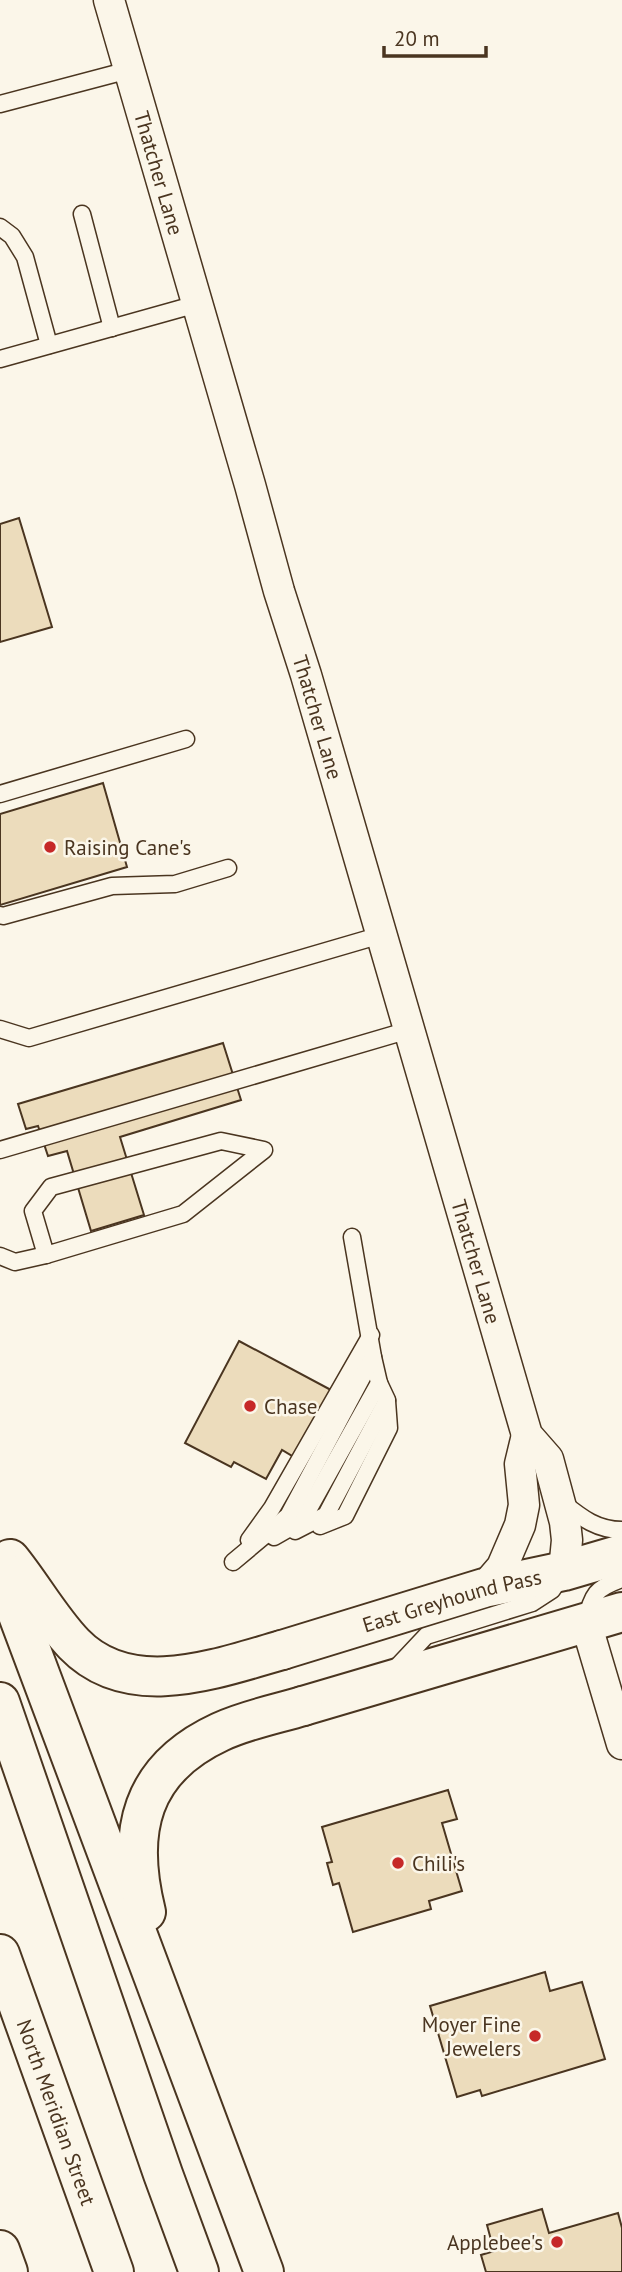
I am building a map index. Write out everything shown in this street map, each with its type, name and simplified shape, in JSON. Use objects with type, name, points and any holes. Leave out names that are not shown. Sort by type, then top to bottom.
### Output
[{"type":"main road","name":"East Greyhound Pass","points":[[0,1547],[75,1645],[91,1658],[117,1670],[148,1677],[198,1672],[282,1650],[484,1588],[564,1571],[622,1554]]},
{"type":"main road","points":[[0,1567],[264,2272]]},
{"type":"main road","points":[[221,2162],[145,1910],[138,1875],[138,1828],[152,1788],[180,1756],[222,1731],[622,1612]]},
{"type":"main road","points":[[0,1702],[158,2161],[199,2272]]},
{"type":"main road","name":"North Meridian Street","points":[[0,1954],[114,2272]]},
{"type":"main road","points":[[0,2250],[8,2272]]},
{"type":"street","name":"Thatcher Lane","points":[[109,0],[527,1435],[548,1459],[567,1540],[564,1571]]},
{"type":"street","name":"Thatcher Lane","points":[[484,1588],[502,1567],[513,1548],[520,1525],[524,1506],[520,1464],[527,1435]]},
{"type":"street","points":[[586,1623],[622,1744]]},
{"type":"lane","points":[[0,104],[129,70]]},
{"type":"lane","points":[[82,214],[112,328]]},
{"type":"lane","points":[[0,227],[12,236],[25,257],[49,345]]},
{"type":"lane","points":[[0,359],[197,304]]},
{"type":"lane","points":[[0,794],[186,739]]},
{"type":"lane","points":[[0,915],[112,886],[175,884],[228,868]]},
{"type":"lane","points":[[0,1029],[29,1038],[381,935]]},
{"type":"lane","points":[[0,1150],[409,1030]]},
{"type":"lane","points":[[0,1256],[15,1262],[46,1255],[183,1214],[264,1150],[221,1141],[51,1187],[33,1211],[46,1255]]},
{"type":"lane","points":[[233,1562],[326,1515],[387,1401],[379,1383],[373,1357],[352,1237]]},
{"type":"lane","points":[[233,1562],[272,1508],[371,1335]]},
{"type":"lane","points":[[233,1562],[288,1516],[373,1357]]},
{"type":"lane","points":[[233,1562],[302,1521],[379,1383]]},
{"type":"lane","points":[[559,1500],[586,1522],[607,1530],[622,1530]]},
{"type":"lane","points":[[383,1681],[426,1636],[532,1603],[552,1590],[564,1571]]},
{"type":"lane","points":[[586,1623],[592,1598],[602,1587],[622,1579]]},
{"type":"building","points":[[19,518],[52,627],[0,642],[0,524]]},
{"type":"building","points":[[103,783],[127,867],[0,905],[0,814]]},
{"type":"building","points":[[223,1043],[241,1100],[120,1137],[144,1215],[91,1231],[67,1151],[48,1156],[38,1126],[26,1129],[18,1104]]},
{"type":"building","points":[[239,1341],[331,1390],[294,1457],[282,1450],[266,1479],[234,1462],[231,1467],[185,1443]]},
{"type":"building","points":[[448,1790],[457,1819],[442,1823],[462,1891],[429,1901],[431,1909],[353,1932],[339,1883],[333,1885],[327,1863],[332,1862],[322,1827]]},
{"type":"building","points":[[545,1972],[550,1991],[582,1982],[605,2059],[482,2096],[480,2090],[457,2097],[430,2006]]},
{"type":"building","name":"Applebee's","points":[[542,2209],[549,2233],[618,2213],[622,2228],[622,2272],[486,2272],[481,2255],[494,2251],[487,2225]]},
{"type":"place","name":"Raising Cane's","points":[[50,847]]},
{"type":"place","name":"Chase","points":[[250,1406]]},
{"type":"place","name":"Chili's","points":[[398,1863]]},
{"type":"place","name":"Moyer Fine Jewelers","points":[[535,2036]]},
{"type":"place","name":"Applebee's","points":[[557,2242]]}]
